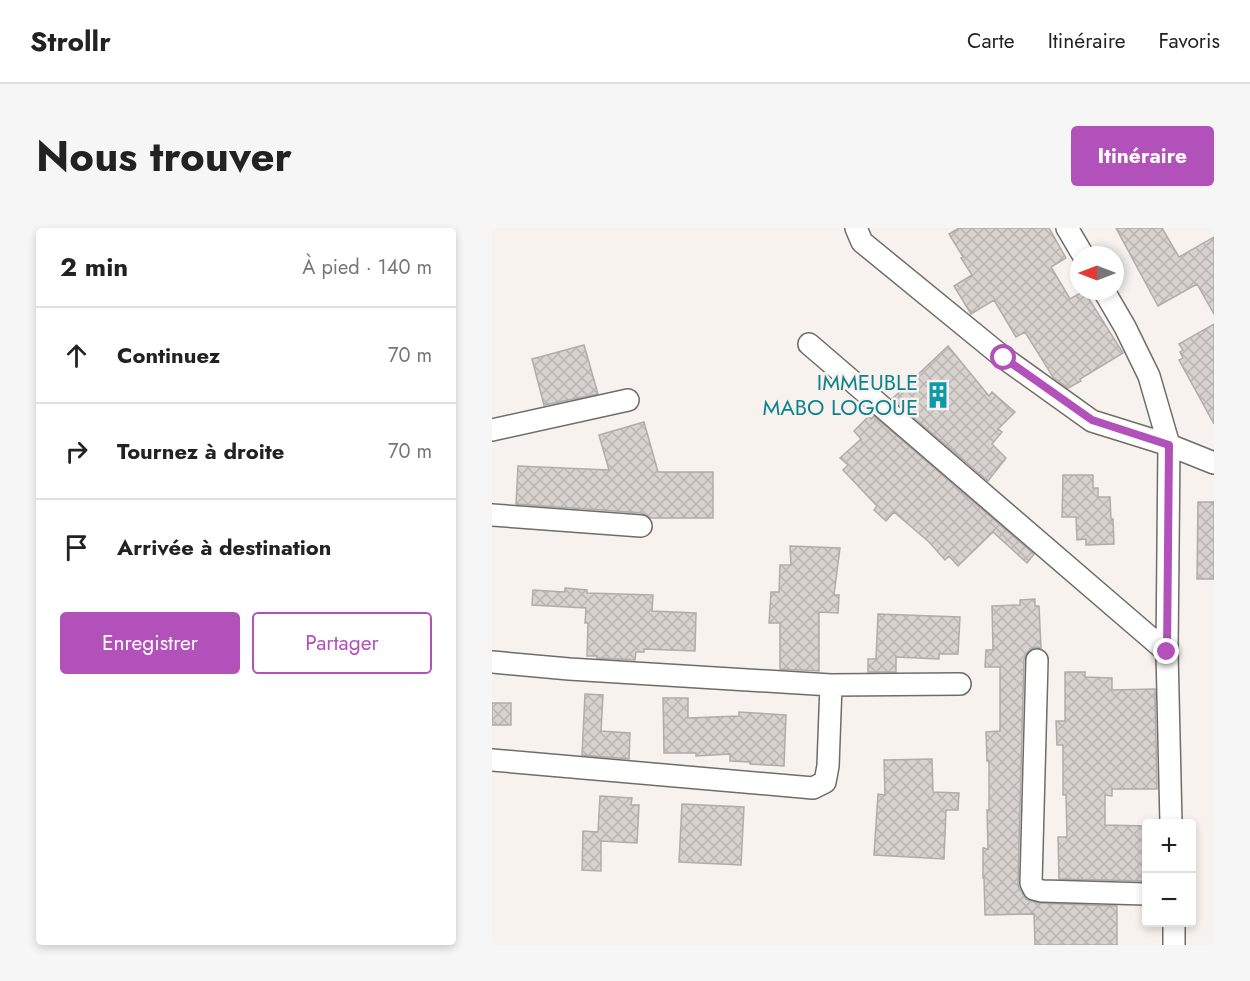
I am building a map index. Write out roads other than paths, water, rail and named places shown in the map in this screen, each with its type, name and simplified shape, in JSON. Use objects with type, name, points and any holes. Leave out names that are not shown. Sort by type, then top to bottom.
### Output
[{"type":"street","points":[[856,228],[862,242],[1004,358],[1092,420],[1169,445],[1214,463]]},
{"type":"street","points":[[1067,228],[1078,246]]},
{"type":"street","points":[[1109,300],[1149,376],[1169,445],[1167,652],[1171,819]]},
{"type":"street","points":[[809,344],[1167,652]]},
{"type":"street","points":[[492,430],[628,400]]},
{"type":"street","points":[[492,515],[641,526]]},
{"type":"street","points":[[1037,660],[1031,883],[1034,890],[1142,894]]},
{"type":"street","points":[[492,662],[568,669],[831,684],[960,684]]},
{"type":"street","points":[[492,760],[813,788],[825,782],[828,766],[831,684]]},
{"type":"street","points":[[1173,927],[1174,945]]},
{"type":"place","name":"IMMEUBLE MABO LOGOUE","points":[[938,395]]}]
